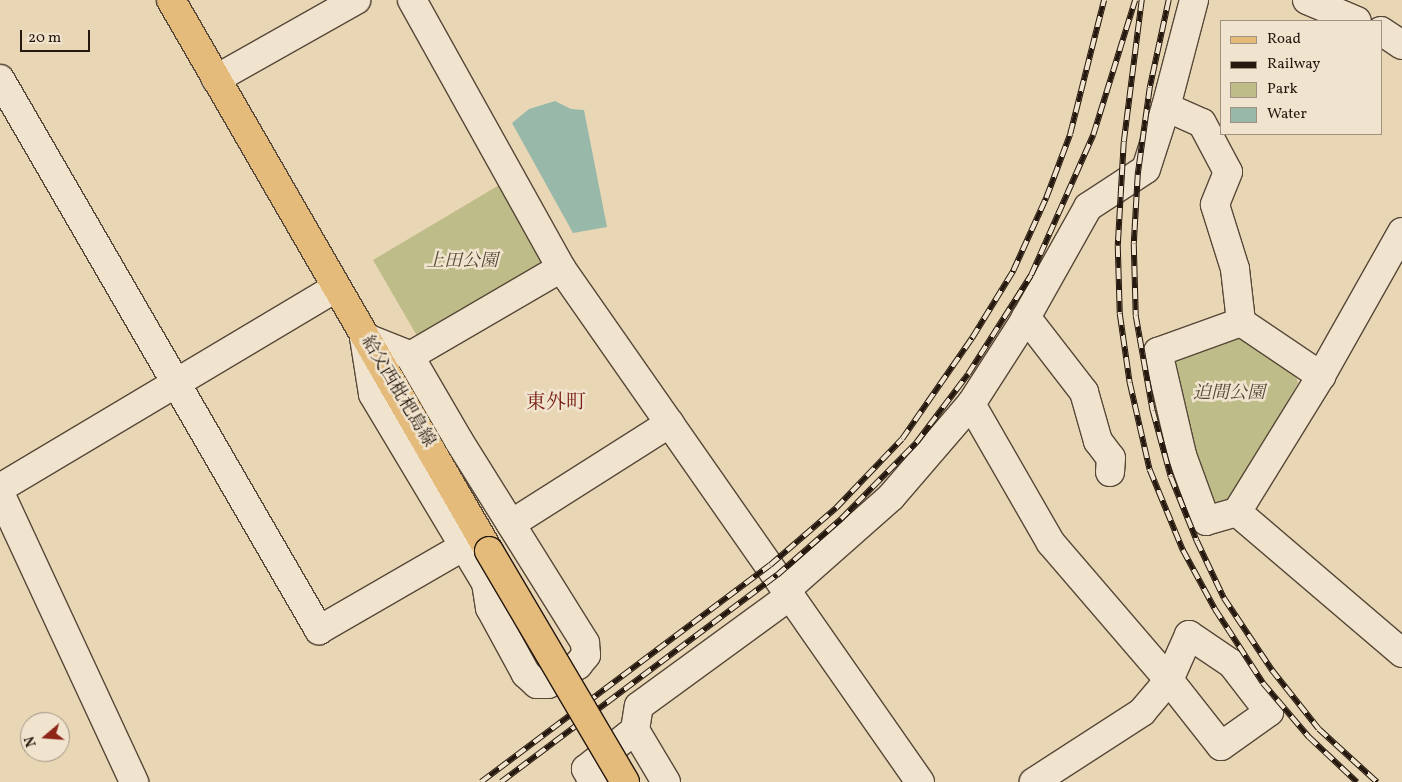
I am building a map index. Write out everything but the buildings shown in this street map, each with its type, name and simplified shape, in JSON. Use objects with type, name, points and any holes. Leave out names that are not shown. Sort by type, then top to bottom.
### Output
[{"type":"main road","name":"給父西枇杷島線","points":[[171,0],[364,337],[392,381],[476,549],[625,782]]},
{"type":"street","points":[[216,78],[356,0]]},
{"type":"street","points":[[412,0],[561,268],[920,782]]},
{"type":"street","points":[[666,782],[635,730],[638,706],[789,592],[891,497],[971,404],[1026,317],[1088,207],[1146,169],[1166,107],[1194,0]]},
{"type":"street","points":[[1307,0],[1355,20]]},
{"type":"street","points":[[1382,32],[1402,45]]},
{"type":"street","points":[[0,80],[177,382],[319,630],[476,549],[486,583],[490,608],[526,674],[537,684],[548,684],[578,665],[586,656],[584,643],[510,524],[410,356],[364,337]]},
{"type":"street","points":[[1166,107],[1202,123],[1228,172],[1215,204],[1235,269],[1241,322],[1321,376]]},
{"type":"street","points":[[1241,322],[1158,352],[1182,455],[1206,521],[1237,512],[1321,376],[1402,232]]},
{"type":"street","points":[[410,356],[561,268]]},
{"type":"street","points":[[0,488],[336,288]]},
{"type":"street","points":[[1026,317],[1084,392],[1098,442],[1111,458],[1110,472]]},
{"type":"street","points":[[971,404],[1051,543],[1169,680],[1142,712],[1034,782]]},
{"type":"street","points":[[510,524],[670,423]]},
{"type":"street","points":[[0,493],[134,782]]},
{"type":"street","points":[[1237,512],[1402,653]]},
{"type":"street","points":[[593,782],[586,770],[635,730]]},
{"type":"green space","name":"上田公園","points":[[501,184],[544,259],[543,269],[420,341],[373,260]]},
{"type":"green space","name":"迫間公園","points":[[1237,336],[1294,370],[1298,383],[1229,502],[1217,512],[1207,505],[1172,354]]},
{"type":"water","points":[[555,101],[571,109],[584,110],[607,227],[573,233],[512,123],[529,109]]},
{"type":"railway","points":[[481,782],[770,565],[836,508],[902,439],[972,338],[1013,271],[1046,198],[1070,134],[1104,0]]},
{"type":"railway","points":[[501,782],[777,575],[841,519],[916,443],[968,374],[1031,275],[1093,135],[1135,0]]},
{"type":"railway","points":[[1142,0],[1124,142],[1118,246],[1120,314],[1130,383],[1150,470],[1183,550],[1215,609],[1263,683],[1309,737],[1357,782]]},
{"type":"railway","points":[[1169,0],[1150,88],[1138,175],[1134,244],[1136,316],[1153,411],[1171,477],[1197,541],[1224,598],[1272,670],[1319,729],[1377,782]]},
{"type":"district","name":"東外町","points":[[556,403]]}]
